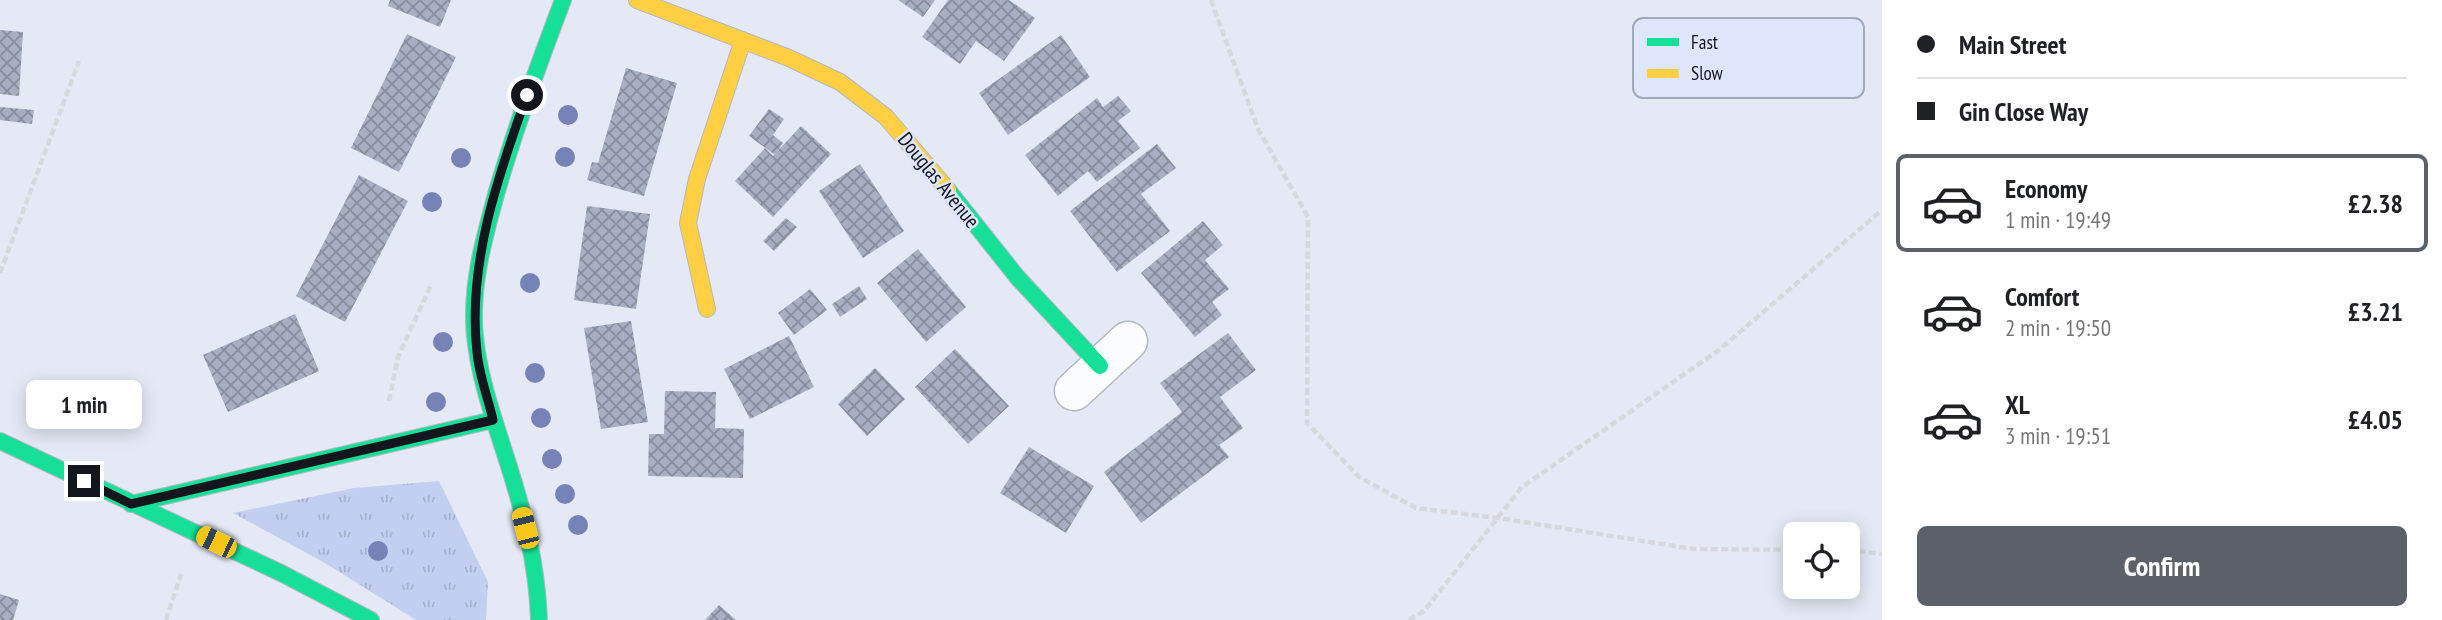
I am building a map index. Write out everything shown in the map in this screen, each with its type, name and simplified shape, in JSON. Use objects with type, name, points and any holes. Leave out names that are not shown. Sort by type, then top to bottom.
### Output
[{"type":"street","points":[[539,620],[540,595],[531,552],[477,354],[474,310],[482,245],[511,141],[564,0]]},
{"type":"street","name":"Douglas Avenue","points":[[637,0],[743,40],[841,82],[886,117],[926,161],[1018,278],[1087,378],[1128,341]]},
{"type":"street","points":[[706,309],[688,223],[696,179],[743,40]]},
{"type":"street","points":[[131,504],[493,420]]},
{"type":"street","points":[[0,441],[281,573],[370,620]]},
{"type":"path","points":[[1211,0],[1258,129],[1308,217],[1307,423],[1359,477],[1416,508],[1694,549],[1783,550]]},
{"type":"path","points":[[0,274],[79,61]]},
{"type":"path","points":[[1409,620],[1424,611],[1522,487],[1719,350],[1882,210]]},
{"type":"path","points":[[1860,550],[1882,554]]},
{"type":"green space","points":[[439,481],[488,582],[486,620],[416,620],[325,563],[233,513],[354,488]]},
{"type":"building","points":[[390,0],[451,0],[440,27],[388,6]]},
{"type":"building","points":[[898,0],[935,0],[923,17]]},
{"type":"building","points":[[948,0],[1009,0],[1035,18],[1004,61],[976,41],[960,64],[922,37]]},
{"type":"building","points":[[0,30],[23,32],[19,96],[0,94]]},
{"type":"building","points":[[407,34],[456,57],[399,172],[351,148]]},
{"type":"building","points":[[1061,35],[1090,77],[1008,135],[979,93]]},
{"type":"building","points":[[626,68],[677,83],[644,196],[587,180],[592,162],[598,163]]},
{"type":"building","points":[[1118,96],[1131,111],[1118,121],[1140,148],[1097,182],[1088,171],[1058,196],[1025,155],[1097,98],[1103,107]]},
{"type":"building","points":[[0,107],[34,110],[32,124],[0,120]]},
{"type":"building","points":[[769,109],[784,119],[773,135],[783,143],[775,155],[749,136]]},
{"type":"building","points":[[801,126],[831,154],[773,217],[735,181],[765,148],[773,156]]},
{"type":"building","points":[[1157,144],[1176,168],[1141,194],[1170,231],[1117,272],[1070,211]]},
{"type":"building","points":[[860,164],[904,231],[863,258],[819,191]]},
{"type":"building","points":[[359,175],[408,201],[345,322],[296,296]]},
{"type":"building","points":[[587,206],[650,214],[636,309],[574,300]]},
{"type":"building","points":[[786,218],[797,227],[774,251],[763,241]]},
{"type":"building","points":[[1203,221],[1223,245],[1205,260],[1229,289],[1212,302],[1222,315],[1195,337],[1141,273]]},
{"type":"building","points":[[918,249],[966,307],[926,342],[877,283]]},
{"type":"building","points":[[859,286],[867,299],[840,317],[832,304]]},
{"type":"building","points":[[810,289],[827,310],[794,335],[778,313]]},
{"type":"building","points":[[295,314],[319,371],[228,412],[203,355]]},
{"type":"building","points":[[631,321],[648,422],[601,429],[584,328]]},
{"type":"building","points":[[1228,333],[1256,370],[1220,397],[1243,428],[1219,445],[1229,457],[1141,523],[1104,472],[1182,412],[1160,383]]},
{"type":"building","points":[[789,336],[814,387],[750,419],[724,369]]},
{"type":"building","points":[[955,349],[1009,406],[968,444],[915,387]]},
{"type":"building","points":[[875,368],[905,399],[867,436],[838,404]]},
{"type":"building","points":[[665,391],[716,392],[715,428],[744,429],[743,478],[648,476],[649,434],[664,434]]},
{"type":"building","points":[[1029,447],[1094,486],[1066,533],[1000,493]]},
{"type":"building","points":[[0,594],[19,600],[13,620],[0,620]]},
{"type":"building","points":[[719,605],[736,620],[705,620]]},
{"type":"traffic: fast","points":[[539,620],[528,536],[480,366],[475,336],[474,299],[483,245],[497,191],[563,0]]},
{"type":"traffic: fast","points":[[948,190],[1018,278],[1100,366]]},
{"type":"traffic: fast","points":[[131,504],[493,420]]},
{"type":"traffic: fast","points":[[0,441],[281,573],[371,620]]},
{"type":"traffic: slow","points":[[637,0],[789,58],[840,82],[886,117],[948,190]]},
{"type":"traffic: slow","points":[[707,309],[688,223],[697,179],[743,40]]},
{"type":"route","points":[[84,481],[131,504],[493,420],[477,354],[474,310],[482,245],[511,141],[527,95]]}]
